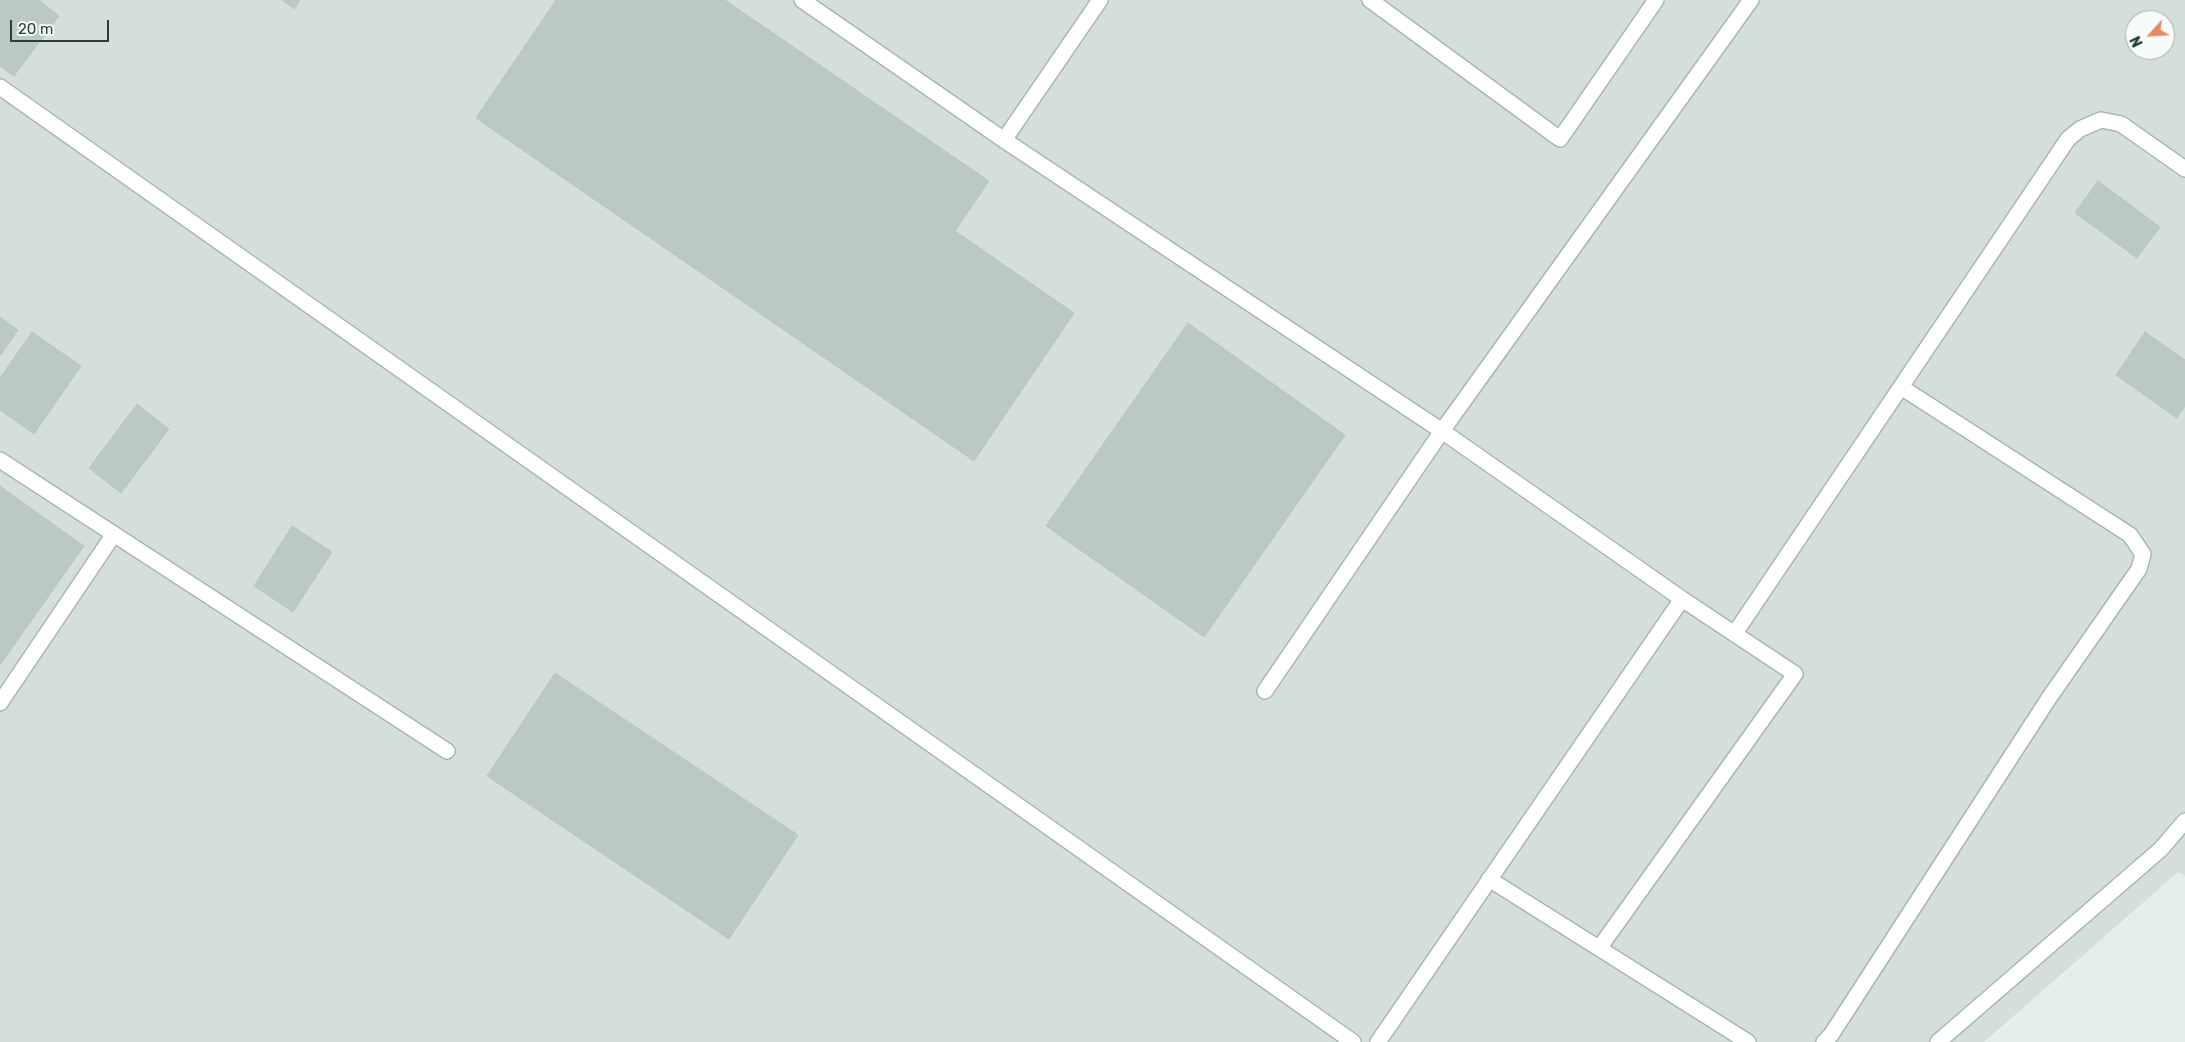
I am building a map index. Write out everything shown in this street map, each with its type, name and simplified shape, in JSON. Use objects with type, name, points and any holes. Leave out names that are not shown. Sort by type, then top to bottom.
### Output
[{"type":"lane","points":[[802,0],[1004,140],[1442,432],[1682,599],[1794,674],[1600,947]]},
{"type":"lane","points":[[1004,140],[1100,0]]},
{"type":"lane","points":[[1370,0],[1560,139],[1656,0]]},
{"type":"lane","points":[[1265,691],[1442,432],[1751,0]]},
{"type":"lane","points":[[0,88],[1353,1042]]},
{"type":"lane","points":[[1735,633],[2068,139],[2080,128],[2101,120],[2121,124],[2185,169]]},
{"type":"lane","points":[[1824,1042],[1831,1035],[2048,698],[2139,569],[2143,554],[2130,535],[1901,387]]},
{"type":"lane","points":[[0,460],[446,751]]},
{"type":"lane","points":[[0,703],[114,534]]},
{"type":"lane","points":[[1378,1042],[1682,599]]},
{"type":"lane","points":[[1938,1042],[2161,849],[2185,821]]},
{"type":"lane","points":[[1489,879],[1600,947],[1748,1042]]},
{"type":"shaded area","points":[[0,0],[2185,0],[2185,876],[2178,872],[1984,1042],[0,1042]]},
{"type":"building","points":[[0,0],[39,0],[59,16],[14,76],[0,66]]},
{"type":"building","points":[[282,0],[300,0],[294,9]]},
{"type":"building","points":[[556,0],[725,0],[989,181],[955,231],[1074,313],[974,461],[476,118]]},
{"type":"building","points":[[2098,181],[2160,227],[2137,258],[2075,213]]},
{"type":"building","points":[[0,317],[18,330],[0,356]]},
{"type":"building","points":[[1188,323],[1345,435],[1204,637],[1046,526]]},
{"type":"building","points":[[32,332],[81,366],[34,434],[0,410],[0,378]]},
{"type":"building","points":[[2145,332],[2185,360],[2185,406],[2177,418],[2116,375]]},
{"type":"building","points":[[137,404],[169,429],[121,493],[89,468]]},
{"type":"building","points":[[0,486],[84,546],[0,665]]},
{"type":"building","points":[[292,526],[332,552],[293,612],[254,586]]},
{"type":"building","points":[[555,673],[798,835],[729,939],[487,776]]}]
